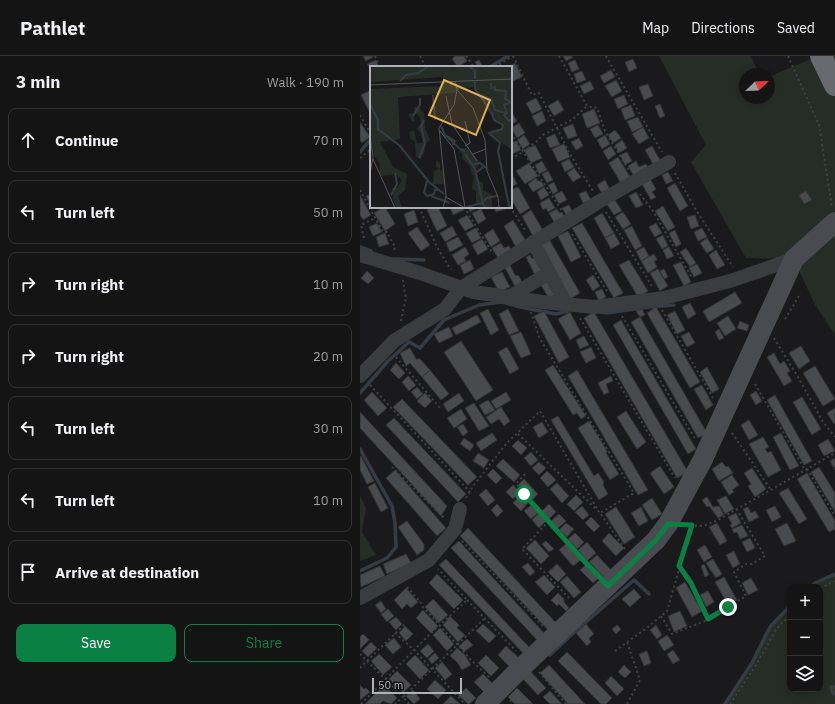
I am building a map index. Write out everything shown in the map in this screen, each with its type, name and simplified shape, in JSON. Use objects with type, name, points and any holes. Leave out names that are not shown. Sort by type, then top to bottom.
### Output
[{"type":"highway","points":[[821,56],[835,85]]},
{"type":"street","points":[[360,376],[394,341],[445,309],[461,288],[600,201],[669,162]]},
{"type":"street","points":[[485,704],[528,661],[656,540],[668,524],[705,455],[794,259],[835,222]]},
{"type":"street","points":[[533,242],[569,305]]},
{"type":"street","points":[[360,255],[473,292],[527,300],[595,307],[659,298],[698,289],[730,281],[794,259]]},
{"type":"street","points":[[508,297],[549,272]]},
{"type":"street","points":[[360,598],[429,560],[454,530],[460,509]]},
{"type":"path","points":[[375,56],[380,66]]},
{"type":"path","points":[[420,56],[425,66]]},
{"type":"path","points":[[466,56],[473,66]]},
{"type":"path","points":[[497,66],[513,56],[532,95],[539,93],[570,154],[659,298],[662,312],[721,418],[771,490]]},
{"type":"path","points":[[559,56],[587,106],[596,108],[605,131],[698,289]]},
{"type":"path","points":[[788,56],[819,125],[835,222]]},
{"type":"path","points":[[512,158],[523,152],[542,135],[573,119],[587,106]]},
{"type":"path","points":[[360,115],[370,132]]},
{"type":"path","points":[[512,135],[567,222],[705,455]]},
{"type":"path","points":[[360,158],[370,150]]},
{"type":"path","points":[[360,190],[383,232],[387,232],[395,247],[396,266],[406,298],[399,324]]},
{"type":"path","points":[[418,208],[437,247],[461,288]]},
{"type":"path","points":[[465,208],[499,264]]},
{"type":"path","points":[[511,208],[533,242]]},
{"type":"path","points":[[364,238],[361,225],[375,218]]},
{"type":"path","points":[[785,320],[799,296]]},
{"type":"path","points":[[527,300],[539,337],[634,493],[600,513]]},
{"type":"path","points":[[569,305],[684,494]]},
{"type":"path","points":[[774,338],[798,376],[823,422],[835,437]]},
{"type":"path","points":[[388,348],[441,409]]},
{"type":"path","points":[[743,369],[760,393],[835,516]]},
{"type":"path","points":[[360,376],[470,492]]},
{"type":"path","points":[[460,509],[470,492],[506,444],[540,411],[600,513],[633,562]]},
{"type":"path","points":[[518,434],[600,513]]},
{"type":"path","points":[[668,524],[703,526],[718,520],[835,453]]},
{"type":"path","points":[[392,467],[454,530],[554,637]]},
{"type":"path","points":[[525,474],[516,484],[608,586]]},
{"type":"path","points":[[661,616],[672,634],[708,619],[746,596],[734,572],[746,564],[752,564],[765,556],[737,510]]},
{"type":"path","points":[[549,521],[522,549],[582,611]]},
{"type":"path","points":[[615,651],[667,611],[692,525]]},
{"type":"path","points":[[429,560],[484,619],[528,661],[566,704]]},
{"type":"path","points":[[679,566],[691,583],[708,619]]},
{"type":"path","points":[[398,577],[473,662],[501,688]]},
{"type":"path","points":[[823,587],[835,581]]},
{"type":"path","points":[[361,704],[414,650],[467,600]]},
{"type":"path","points":[[730,704],[756,665],[776,628],[787,618]]},
{"type":"path","points":[[396,704],[484,619]]},
{"type":"path","points":[[360,668],[406,623]]},
{"type":"path","points":[[395,633],[414,650],[465,704]]},
{"type":"path","points":[[627,642],[640,680],[627,704]]},
{"type":"path","points":[[360,654],[409,704]]},
{"type":"shaded area","points":[[659,56],[751,56],[756,68],[739,68],[739,104],[775,104],[775,74],[817,56],[835,56],[835,335],[814,303],[794,259],[746,258],[691,162],[706,145]]},
{"type":"shaded area","points":[[360,495],[366,508],[362,532],[376,555],[360,561]]},
{"type":"shaded area","points":[[835,574],[835,704],[725,704],[752,663],[770,627],[787,609],[787,692],[823,692],[823,584],[814,584]]},
{"type":"building","points":[[363,56],[373,56],[373,57],[366,61]]},
{"type":"building","points":[[455,56],[464,56],[467,61],[457,66],[452,59]]},
{"type":"building","points":[[563,56],[572,56],[573,57],[566,61]]},
{"type":"building","points":[[633,59],[637,68],[629,72],[625,62]]},
{"type":"building","points":[[376,60],[379,66],[370,66],[370,69],[367,64]]},
{"type":"building","points":[[479,60],[482,66],[477,66],[475,62]]},
{"type":"building","points":[[575,60],[579,69],[572,72],[568,63]]},
{"type":"building","points":[[515,63],[522,77],[512,82],[512,66],[510,66]]},
{"type":"building","points":[[611,70],[615,77],[604,83],[600,76]]},
{"type":"building","points":[[582,71],[586,80],[577,83],[574,74]]},
{"type":"building","points":[[616,80],[622,91],[612,97],[605,86]]},
{"type":"building","points":[[590,81],[594,89],[584,94],[580,86]]},
{"type":"building","points":[[648,84],[653,96],[644,100],[639,87]]},
{"type":"building","points":[[370,90],[370,113],[361,95]]},
{"type":"building","points":[[624,95],[628,104],[618,109],[614,99]]},
{"type":"building","points":[[536,98],[542,109],[532,114],[526,103]]},
{"type":"building","points":[[558,100],[564,110],[554,116],[548,106]]},
{"type":"building","points":[[660,104],[665,116],[660,118],[655,106]]},
{"type":"building","points":[[631,105],[635,116],[625,120],[621,109]]},
{"type":"building","points":[[594,109],[600,123],[587,128],[582,114]]},
{"type":"building","points":[[542,111],[546,121],[537,126],[532,116]]},
{"type":"building","points":[[513,114],[517,121],[512,124]]},
{"type":"building","points":[[638,117],[643,127],[632,132],[627,121]]},
{"type":"building","points":[[360,122],[370,137],[362,143],[360,140]]},
{"type":"building","points":[[519,123],[525,133],[517,138],[512,127]]},
{"type":"building","points":[[573,124],[577,136],[568,139],[563,128]]},
{"type":"building","points":[[598,125],[603,134],[595,138],[590,129]]},
{"type":"building","points":[[643,127],[649,138],[639,144],[632,134]]},
{"type":"building","points":[[615,130],[621,138],[613,143],[608,135]]},
{"type":"building","points":[[555,134],[560,145],[550,148],[546,138]]},
{"type":"building","points":[[524,135],[530,144],[523,149],[517,140]]},
{"type":"building","points":[[605,135],[610,144],[602,149],[597,140]]},
{"type":"building","points":[[579,138],[583,146],[576,150],[571,142]]},
{"type":"building","points":[[622,140],[627,148],[619,153],[615,145]]},
{"type":"building","points":[[516,141],[521,150],[512,154],[512,143]]},
{"type":"building","points":[[564,144],[570,157],[558,162],[552,149]]},
{"type":"building","points":[[535,145],[542,158],[531,163],[524,150]]},
{"type":"building","points":[[611,146],[616,154],[608,160],[603,151]]},
{"type":"building","points":[[652,146],[660,160],[653,164],[645,150]]},
{"type":"building","points":[[627,152],[632,161],[625,165],[620,155]]},
{"type":"building","points":[[618,157],[632,180],[622,185],[609,163]]},
{"type":"building","points":[[569,159],[574,167],[565,172],[561,163]]},
{"type":"building","points":[[542,161],[547,170],[539,174],[535,165]]},
{"type":"building","points":[[636,161],[639,167],[646,164],[649,170],[635,178],[628,166]]},
{"type":"building","points":[[529,163],[538,176],[525,184],[516,171]]},
{"type":"building","points":[[574,168],[581,177],[573,182],[567,173]]},
{"type":"building","points":[[548,171],[553,180],[547,183],[542,174]]},
{"type":"building","points":[[668,172],[673,181],[666,184],[662,175]]},
{"type":"building","points":[[512,173],[517,184],[512,186]]},
{"type":"building","points":[[536,178],[538,181],[541,181],[544,186],[533,192],[528,184]]},
{"type":"building","points":[[650,179],[656,189],[652,192],[656,197],[651,200],[642,184]]},
{"type":"building","points":[[605,180],[610,190],[603,195],[597,185]]},
{"type":"building","points":[[554,182],[558,191],[553,194],[548,185]]},
{"type":"building","points":[[675,183],[688,206],[680,211],[667,188]]},
{"type":"building","points":[[518,187],[530,208],[520,214],[512,201],[512,190]]},
{"type":"building","points":[[544,187],[549,195],[541,200],[537,192]]},
{"type":"building","points":[[562,191],[567,200],[559,204],[554,195]]},
{"type":"building","points":[[586,191],[591,200],[583,203],[579,194]]},
{"type":"building","points":[[806,191],[812,200],[804,204],[799,195]]},
{"type":"building","points":[[636,192],[643,205],[636,208],[629,196]]},
{"type":"building","points":[[370,194],[370,204],[366,196]]},
{"type":"building","points":[[360,195],[371,215],[363,220],[360,215]]},
{"type":"building","points":[[549,198],[555,208],[548,212],[546,208],[543,210],[540,203]]},
{"type":"building","points":[[614,199],[622,211],[614,215],[606,203]]},
{"type":"building","points":[[569,205],[574,215],[568,218],[562,208]]},
{"type":"building","points":[[663,206],[675,227],[668,231],[655,211]]},
{"type":"building","points":[[382,208],[386,208],[395,224],[385,231],[374,213]]},
{"type":"building","points":[[431,208],[438,208],[447,226],[437,231],[427,210]]},
{"type":"building","points":[[450,208],[463,208],[464,210],[453,215]]},
{"type":"building","points":[[468,208],[477,208],[470,212]]},
{"type":"building","points":[[494,208],[505,209],[496,212]]},
{"type":"building","points":[[481,209],[486,219],[478,224],[472,213]]},
{"type":"building","points":[[557,209],[559,213],[562,212],[565,218],[555,224],[549,213]]},
{"type":"building","points":[[414,210],[418,222],[408,226],[404,214]]},
{"type":"building","points":[[531,210],[544,232],[534,238],[522,216]]},
{"type":"building","points":[[623,212],[631,224],[623,229],[615,217]]},
{"type":"building","points":[[602,213],[614,233],[605,238],[594,218]]},
{"type":"building","points":[[467,215],[474,226],[465,231],[458,220]]},
{"type":"building","points":[[695,215],[699,226],[691,229],[687,217]]},
{"type":"building","points":[[513,220],[527,243],[517,249],[504,226]]},
{"type":"building","points":[[377,223],[382,232],[373,236],[369,227]]},
{"type":"building","points":[[582,223],[623,293],[614,298],[572,228]]},
{"type":"building","points":[[656,223],[662,233],[655,237],[649,227]]},
{"type":"building","points":[[452,226],[457,235],[445,242],[440,233]]},
{"type":"building","points":[[632,226],[642,246],[635,250],[624,230]]},
{"type":"building","points":[[417,227],[430,245],[421,251],[408,233]]},
{"type":"building","points":[[476,228],[481,238],[472,243],[466,233]]},
{"type":"building","points":[[702,228],[707,237],[698,241],[694,232]]},
{"type":"building","points":[[493,229],[500,241],[491,247],[484,235]]},
{"type":"building","points":[[675,230],[681,244],[676,247],[669,233]]},
{"type":"building","points":[[568,231],[581,257],[571,262],[558,236]]},
{"type":"building","points":[[385,233],[389,244],[379,247],[376,237]]},
{"type":"building","points":[[614,233],[620,244],[611,249],[605,238]]},
{"type":"building","points":[[663,235],[668,246],[662,249],[656,239]]},
{"type":"building","points":[[458,237],[463,245],[450,252],[446,243]]},
{"type":"building","points":[[707,238],[714,249],[707,253],[700,243]]},
{"type":"building","points":[[482,239],[488,249],[478,255],[472,245]]},
{"type":"building","points":[[549,239],[580,293],[570,299],[539,245]]},
{"type":"building","points":[[501,243],[504,248],[509,246],[512,252],[499,260],[492,248]]},
{"type":"building","points":[[465,247],[469,254],[464,258],[466,261],[458,265],[452,255]]},
{"type":"building","points":[[644,247],[649,256],[641,261],[636,251]]},
{"type":"building","points":[[669,247],[674,256],[667,259],[663,250]]},
{"type":"building","points":[[686,248],[696,263],[690,267],[680,252]]},
{"type":"building","points":[[716,250],[725,265],[717,269],[709,255]]},
{"type":"building","points":[[654,254],[657,260],[654,261],[657,267],[648,273],[641,261]]},
{"type":"building","points":[[530,255],[532,259],[538,256],[545,271],[535,275],[526,257]]},
{"type":"building","points":[[470,260],[474,269],[464,274],[460,265]]},
{"type":"building","points":[[629,260],[648,291],[638,297],[619,265]]},
{"type":"building","points":[[681,262],[691,282],[684,286],[673,265]]},
{"type":"building","points":[[697,264],[702,273],[694,277],[689,268]]},
{"type":"building","points":[[510,265],[515,275],[519,276],[523,284],[516,288],[505,268]]},
{"type":"building","points":[[658,269],[668,286],[660,291],[650,273]]},
{"type":"building","points":[[664,269],[668,277],[664,279],[660,271]]},
{"type":"building","points":[[367,271],[374,278],[368,284],[361,278]]},
{"type":"building","points":[[502,272],[510,287],[499,292],[491,277]]},
{"type":"building","points":[[593,275],[600,286],[593,291],[586,280]]},
{"type":"building","points":[[547,278],[556,294],[549,298],[539,282]]},
{"type":"building","points":[[602,289],[606,297],[599,301],[595,292]]},
{"type":"building","points":[[735,292],[742,303],[709,322],[703,311]]},
{"type":"building","points":[[690,303],[696,314],[688,319],[682,307]]},
{"type":"building","points":[[656,307],[700,382],[690,388],[647,313]]},
{"type":"building","points":[[488,309],[499,330],[491,335],[480,313]]},
{"type":"building","points":[[508,309],[519,331],[509,335],[499,314]]},
{"type":"building","points":[[642,309],[645,315],[640,317],[636,311]]},
{"type":"building","points":[[544,311],[569,357],[559,363],[534,316]]},
{"type":"building","points":[[675,311],[685,330],[677,334],[667,315]]},
{"type":"building","points":[[570,312],[581,333],[570,340],[558,319]]},
{"type":"building","points":[[594,312],[688,472],[677,478],[584,318]]},
{"type":"building","points":[[477,315],[481,322],[456,335],[452,328]]},
{"type":"building","points":[[728,316],[736,329],[725,336],[717,323]]},
{"type":"building","points":[[640,317],[707,433],[698,438],[631,322]]},
{"type":"building","points":[[621,320],[696,449],[688,454],[613,325]]},
{"type":"building","points":[[740,321],[749,325],[747,331],[737,328]]},
{"type":"building","points":[[449,327],[453,336],[439,343],[434,334]]},
{"type":"building","points":[[719,329],[724,338],[719,340],[715,332]]},
{"type":"building","points":[[521,332],[531,354],[521,358],[510,336]]},
{"type":"building","points":[[689,332],[695,343],[687,347],[681,336]]},
{"type":"building","points":[[584,336],[589,345],[580,349],[576,340]]},
{"type":"building","points":[[461,341],[493,390],[476,401],[444,352]]},
{"type":"building","points":[[801,346],[810,361],[799,369],[789,353]]},
{"type":"building","points":[[507,347],[519,369],[510,374],[498,352]]},
{"type":"building","points":[[591,347],[596,358],[586,363],[580,352]]},
{"type":"building","points":[[410,348],[416,359],[420,359],[430,370],[422,377],[410,363],[406,366],[400,353]]},
{"type":"building","points":[[774,353],[780,364],[784,361],[790,371],[787,373],[792,381],[784,386],[767,357]]},
{"type":"building","points":[[396,363],[405,373],[399,379],[390,370]]},
{"type":"building","points":[[553,365],[586,416],[581,419],[577,413],[573,415],[545,370]]},
{"type":"building","points":[[815,366],[835,399],[823,406],[803,373]]},
{"type":"building","points":[[707,367],[719,389],[712,393],[700,372]]},
{"type":"building","points":[[430,370],[449,394],[441,400],[422,377]]},
{"type":"building","points":[[577,370],[648,490],[638,495],[568,376]]},
{"type":"building","points":[[408,376],[416,385],[409,391],[402,382]]},
{"type":"building","points":[[611,376],[613,381],[606,384],[609,392],[604,395],[598,383]]},
{"type":"building","points":[[702,385],[713,405],[706,410],[694,389]]},
{"type":"building","points":[[417,387],[423,394],[417,399],[411,392]]},
{"type":"building","points":[[756,391],[762,401],[756,405],[750,395]]},
{"type":"building","points":[[372,392],[387,408],[378,416],[364,400]]},
{"type":"building","points":[[506,392],[511,400],[496,409],[491,401]]},
{"type":"building","points":[[425,393],[432,401],[425,408],[417,401]]},
{"type":"building","points":[[459,393],[464,401],[448,412],[443,404]]},
{"type":"building","points":[[775,395],[812,461],[804,465],[767,400]]},
{"type":"building","points":[[802,397],[821,429],[812,435],[793,402]]},
{"type":"building","points":[[402,399],[477,477],[468,485],[393,407]]},
{"type":"building","points":[[488,400],[495,410],[485,415],[479,405]]},
{"type":"building","points":[[474,403],[489,426],[479,431],[465,408]]},
{"type":"building","points":[[501,407],[510,421],[504,426],[499,419],[491,424],[486,417]]},
{"type":"building","points":[[835,408],[835,423],[834,424],[827,413]]},
{"type":"building","points":[[461,409],[467,419],[454,428],[447,418]]},
{"type":"building","points":[[626,411],[646,442],[637,449],[617,417]]},
{"type":"building","points":[[360,412],[447,506],[441,516],[360,428]]},
{"type":"building","points":[[558,416],[594,476],[598,473],[604,482],[603,485],[608,494],[599,500],[551,420]]},
{"type":"building","points":[[394,418],[466,494],[458,502],[386,425]]},
{"type":"building","points":[[749,420],[758,435],[749,440],[741,425]]},
{"type":"building","points":[[589,421],[619,474],[610,480],[578,428]]},
{"type":"building","points":[[542,422],[548,432],[539,438],[533,427]]},
{"type":"building","points":[[463,424],[468,432],[463,436],[457,427]]},
{"type":"building","points":[[492,433],[497,440],[481,451],[476,443]]},
{"type":"building","points":[[781,433],[799,466],[790,470],[773,437]]},
{"type":"building","points":[[763,437],[769,447],[765,449],[768,453],[771,451],[781,470],[768,477],[749,444]]},
{"type":"building","points":[[464,438],[474,445],[470,451],[460,444]]},
{"type":"building","points":[[828,439],[835,451],[824,456],[818,445]]},
{"type":"building","points":[[518,440],[527,448],[521,455],[512,446]]},
{"type":"building","points":[[531,452],[538,460],[531,466],[524,458]]},
{"type":"building","points":[[478,453],[489,460],[484,468],[473,461]]},
{"type":"building","points":[[361,456],[374,481],[367,484],[360,470]]},
{"type":"building","points":[[835,458],[835,470],[830,461]]},
{"type":"building","points":[[503,459],[520,475],[514,482],[496,466]]},
{"type":"building","points":[[539,462],[546,468],[539,475],[532,468]]},
{"type":"building","points":[[722,462],[726,467],[728,466],[733,473],[719,481],[712,469]]},
{"type":"building","points":[[660,466],[674,487],[664,494],[650,473]]},
{"type":"building","points":[[819,467],[835,493],[835,512],[811,472]]},
{"type":"building","points":[[752,468],[766,489],[755,497],[748,486],[751,484],[744,473]]},
{"type":"building","points":[[493,469],[502,478],[496,484],[487,475]]},
{"type":"building","points":[[395,470],[446,528],[437,536],[386,478]]},
{"type":"building","points":[[547,471],[556,480],[548,487],[540,478]]},
{"type":"building","points":[[807,473],[835,521],[835,529],[829,532],[797,479]]},
{"type":"building","points":[[732,475],[739,485],[732,490],[734,492],[729,495],[721,482]]},
{"type":"building","points":[[524,479],[538,494],[532,500],[518,485]]},
{"type":"building","points":[[375,483],[388,508],[381,512],[368,487]]},
{"type":"building","points":[[557,483],[569,496],[562,503],[550,489]]},
{"type":"building","points":[[513,485],[520,492],[513,499],[506,492]]},
{"type":"building","points":[[788,488],[807,519],[799,524],[779,493]]},
{"type":"building","points":[[486,489],[495,500],[488,506],[479,495]]},
{"type":"building","points":[[520,495],[528,503],[521,511],[513,503]]},
{"type":"building","points":[[576,495],[583,502],[574,511],[567,504]]},
{"type":"building","points":[[726,496],[734,509],[725,514],[717,500]]},
{"type":"building","points":[[707,497],[713,507],[719,506],[724,515],[718,518],[709,506],[707,507],[702,500]]},
{"type":"building","points":[[652,498],[662,514],[652,520],[642,505]]},
{"type":"building","points":[[497,504],[503,511],[497,517],[491,510]]},
{"type":"building","points":[[549,504],[556,512],[549,519],[542,511]]},
{"type":"building","points":[[531,505],[538,513],[531,519],[524,511]]},
{"type":"building","points":[[582,506],[589,515],[583,520],[575,512]]},
{"type":"building","points":[[775,506],[781,517],[772,522],[766,510]]},
{"type":"building","points":[[616,507],[635,537],[624,544],[605,514]]},
{"type":"building","points":[[641,507],[648,521],[639,526],[631,513]]},
{"type":"building","points":[[748,507],[751,513],[755,511],[759,517],[749,522],[743,509]]},
{"type":"building","points":[[539,513],[546,521],[539,528],[532,520]]},
{"type":"building","points":[[736,513],[741,523],[732,528],[730,525],[732,524],[728,517]]},
{"type":"building","points":[[559,514],[566,521],[558,528],[551,521]]},
{"type":"building","points":[[591,517],[600,526],[594,532],[585,523]]},
{"type":"building","points":[[407,521],[424,544],[424,550],[417,555],[398,527]]},
{"type":"building","points":[[566,523],[574,529],[567,537],[559,530]]},
{"type":"building","points":[[717,523],[727,541],[720,545],[709,527]]},
{"type":"building","points":[[787,523],[796,541],[784,546],[775,529]]},
{"type":"building","points":[[742,525],[748,536],[740,539],[737,532],[734,533],[732,529]]},
{"type":"building","points":[[468,528],[557,624],[549,631],[460,536]]},
{"type":"building","points":[[575,533],[584,542],[577,549],[568,539]]},
{"type":"building","points":[[609,533],[624,548],[616,556],[602,541]]},
{"type":"building","points":[[750,538],[755,548],[747,552],[742,542]]},
{"type":"building","points":[[535,540],[549,556],[541,564],[526,548]]},
{"type":"building","points":[[459,541],[544,633],[537,640],[451,548]]},
{"type":"building","points":[[546,541],[554,549],[549,552],[542,544]]},
{"type":"building","points":[[587,542],[596,553],[587,561],[578,550]]},
{"type":"building","points":[[567,543],[581,560],[573,566],[559,550]]},
{"type":"building","points":[[705,545],[712,557],[704,562],[697,550]]},
{"type":"building","points":[[734,551],[740,564],[733,568],[726,555]]},
{"type":"building","points":[[406,554],[411,563],[387,574],[383,564]]},
{"type":"building","points":[[597,555],[612,571],[604,578],[589,562]]},
{"type":"building","points":[[446,559],[529,647],[523,653],[439,565]]},
{"type":"building","points":[[713,559],[722,574],[716,578],[706,563]]},
{"type":"building","points":[[528,563],[535,572],[530,576],[522,567]]},
{"type":"building","points":[[557,564],[566,574],[558,582],[548,572]]},
{"type":"building","points":[[587,564],[600,577],[593,583],[580,570]]},
{"type":"building","points":[[704,564],[709,575],[705,577],[701,566]]},
{"type":"building","points":[[380,566],[385,576],[361,587],[360,575]]},
{"type":"building","points":[[437,574],[463,600],[454,609],[429,583]]},
{"type":"building","points":[[544,575],[555,587],[547,595],[535,582]]},
{"type":"building","points":[[567,576],[581,592],[574,598],[560,582]]},
{"type":"building","points":[[724,577],[737,600],[728,605],[715,582]]},
{"type":"building","points":[[751,578],[758,590],[748,595],[742,583]]},
{"type":"building","points":[[685,582],[702,611],[692,617],[676,588]]},
{"type":"building","points":[[406,588],[418,602],[411,608],[407,604],[402,609],[394,600]]},
{"type":"building","points":[[634,589],[641,597],[630,607],[622,599]]},
{"type":"building","points":[[708,591],[714,602],[706,607],[700,595]]},
{"type":"building","points":[[558,593],[564,599],[564,602],[569,608],[566,611],[559,604],[557,606],[551,600]]},
{"type":"building","points":[[433,599],[448,615],[439,623],[425,607]]},
{"type":"building","points":[[381,601],[386,609],[381,613],[375,605]]},
{"type":"building","points":[[388,609],[394,616],[387,622],[381,614]]},
{"type":"building","points":[[423,610],[438,626],[431,633],[416,618]]},
{"type":"building","points":[[680,611],[687,626],[674,632],[668,616]]},
{"type":"building","points":[[450,616],[459,625],[457,628],[465,635],[458,642],[443,625]]},
{"type":"building","points":[[396,617],[402,624],[396,630],[389,622]]},
{"type":"building","points":[[483,624],[496,636],[489,643],[476,631]]},
{"type":"building","points":[[586,624],[594,634],[589,638],[591,642],[587,646],[576,633]]},
{"type":"building","points":[[617,625],[621,629],[616,634],[612,629]]},
{"type":"building","points":[[656,625],[662,635],[657,639],[650,630]]},
{"type":"building","points":[[405,626],[413,634],[406,641],[399,633]]},
{"type":"building","points":[[440,628],[454,644],[447,651],[433,635]]},
{"type":"building","points":[[363,634],[369,640],[360,649],[360,637]]},
{"type":"building","points":[[667,635],[674,645],[664,651],[658,641]]},
{"type":"building","points":[[394,638],[401,647],[393,654],[385,645]]},
{"type":"building","points":[[467,639],[473,645],[464,652],[459,646]]},
{"type":"building","points":[[371,642],[377,648],[368,657],[362,651]]},
{"type":"building","points":[[428,644],[434,651],[427,658],[420,651]]},
{"type":"building","points":[[506,646],[519,658],[510,667],[498,655]]},
{"type":"building","points":[[457,648],[465,655],[471,665],[462,670],[457,662],[450,656]]},
{"type":"building","points":[[673,650],[680,660],[673,664],[667,654]]},
{"type":"building","points":[[647,651],[651,663],[644,666],[639,654]]},
{"type":"building","points":[[567,652],[612,698],[606,704],[601,704],[558,661]]},
{"type":"building","points":[[435,653],[439,658],[432,664],[428,659]]},
{"type":"building","points":[[379,654],[392,667],[383,675],[371,661]]},
{"type":"building","points":[[415,655],[429,670],[420,679],[406,664]]},
{"type":"building","points":[[486,655],[499,668],[491,676],[478,663]]},
{"type":"building","points":[[442,662],[452,674],[445,680],[435,668]]},
{"type":"building","points":[[549,665],[585,704],[568,704],[540,673]]},
{"type":"building","points":[[624,665],[631,672],[625,678],[618,672]]},
{"type":"building","points":[[397,671],[411,685],[403,693],[389,679]]},
{"type":"building","points":[[530,671],[546,688],[538,695],[522,678]]},
{"type":"building","points":[[483,674],[493,684],[484,692],[474,682]]},
{"type":"building","points":[[611,676],[624,689],[617,696],[605,683]]},
{"type":"building","points":[[435,680],[446,690],[438,699],[427,689]]},
{"type":"building","points":[[360,685],[370,692],[360,700]]},
{"type":"building","points":[[384,685],[397,698],[391,704],[383,701],[380,704],[365,704]]},
{"type":"building","points":[[466,688],[476,698],[469,704],[458,695]]},
{"type":"building","points":[[517,688],[533,704],[515,704],[508,697]]},
{"type":"building","points":[[413,690],[420,699],[414,704],[406,696]]},
{"type":"building","points":[[550,691],[562,704],[550,704],[543,697]]},
{"type":"building","points":[[451,696],[460,704],[443,704]]},
{"type":"waterway","points":[[492,66],[508,56]]},
{"type":"waterway","points":[[360,152],[370,140]]},
{"type":"waterway","points":[[360,247],[371,251]]},
{"type":"waterway","points":[[395,259],[424,260]]},
{"type":"waterway","points":[[360,393],[388,361],[409,342],[420,348],[444,320],[479,305],[502,302],[556,314],[568,311]]},
{"type":"waterway","points":[[600,312],[607,313],[674,305]]},
{"type":"waterway","points":[[360,449],[392,506],[395,523],[396,547],[387,558],[360,571]]},
{"type":"waterway","points":[[814,584],[835,574]]},
{"type":"waterway","points":[[550,655],[634,580],[649,594]]},
{"type":"waterway","points":[[725,704],[752,663],[770,627],[787,609]]},
{"type":"waterway","points":[[835,687],[831,687],[833,693],[835,694]]},
{"type":"route","points":[[524,494],[608,586],[656,540],[668,524],[692,525],[679,566],[691,583],[708,619],[728,607]]}]
